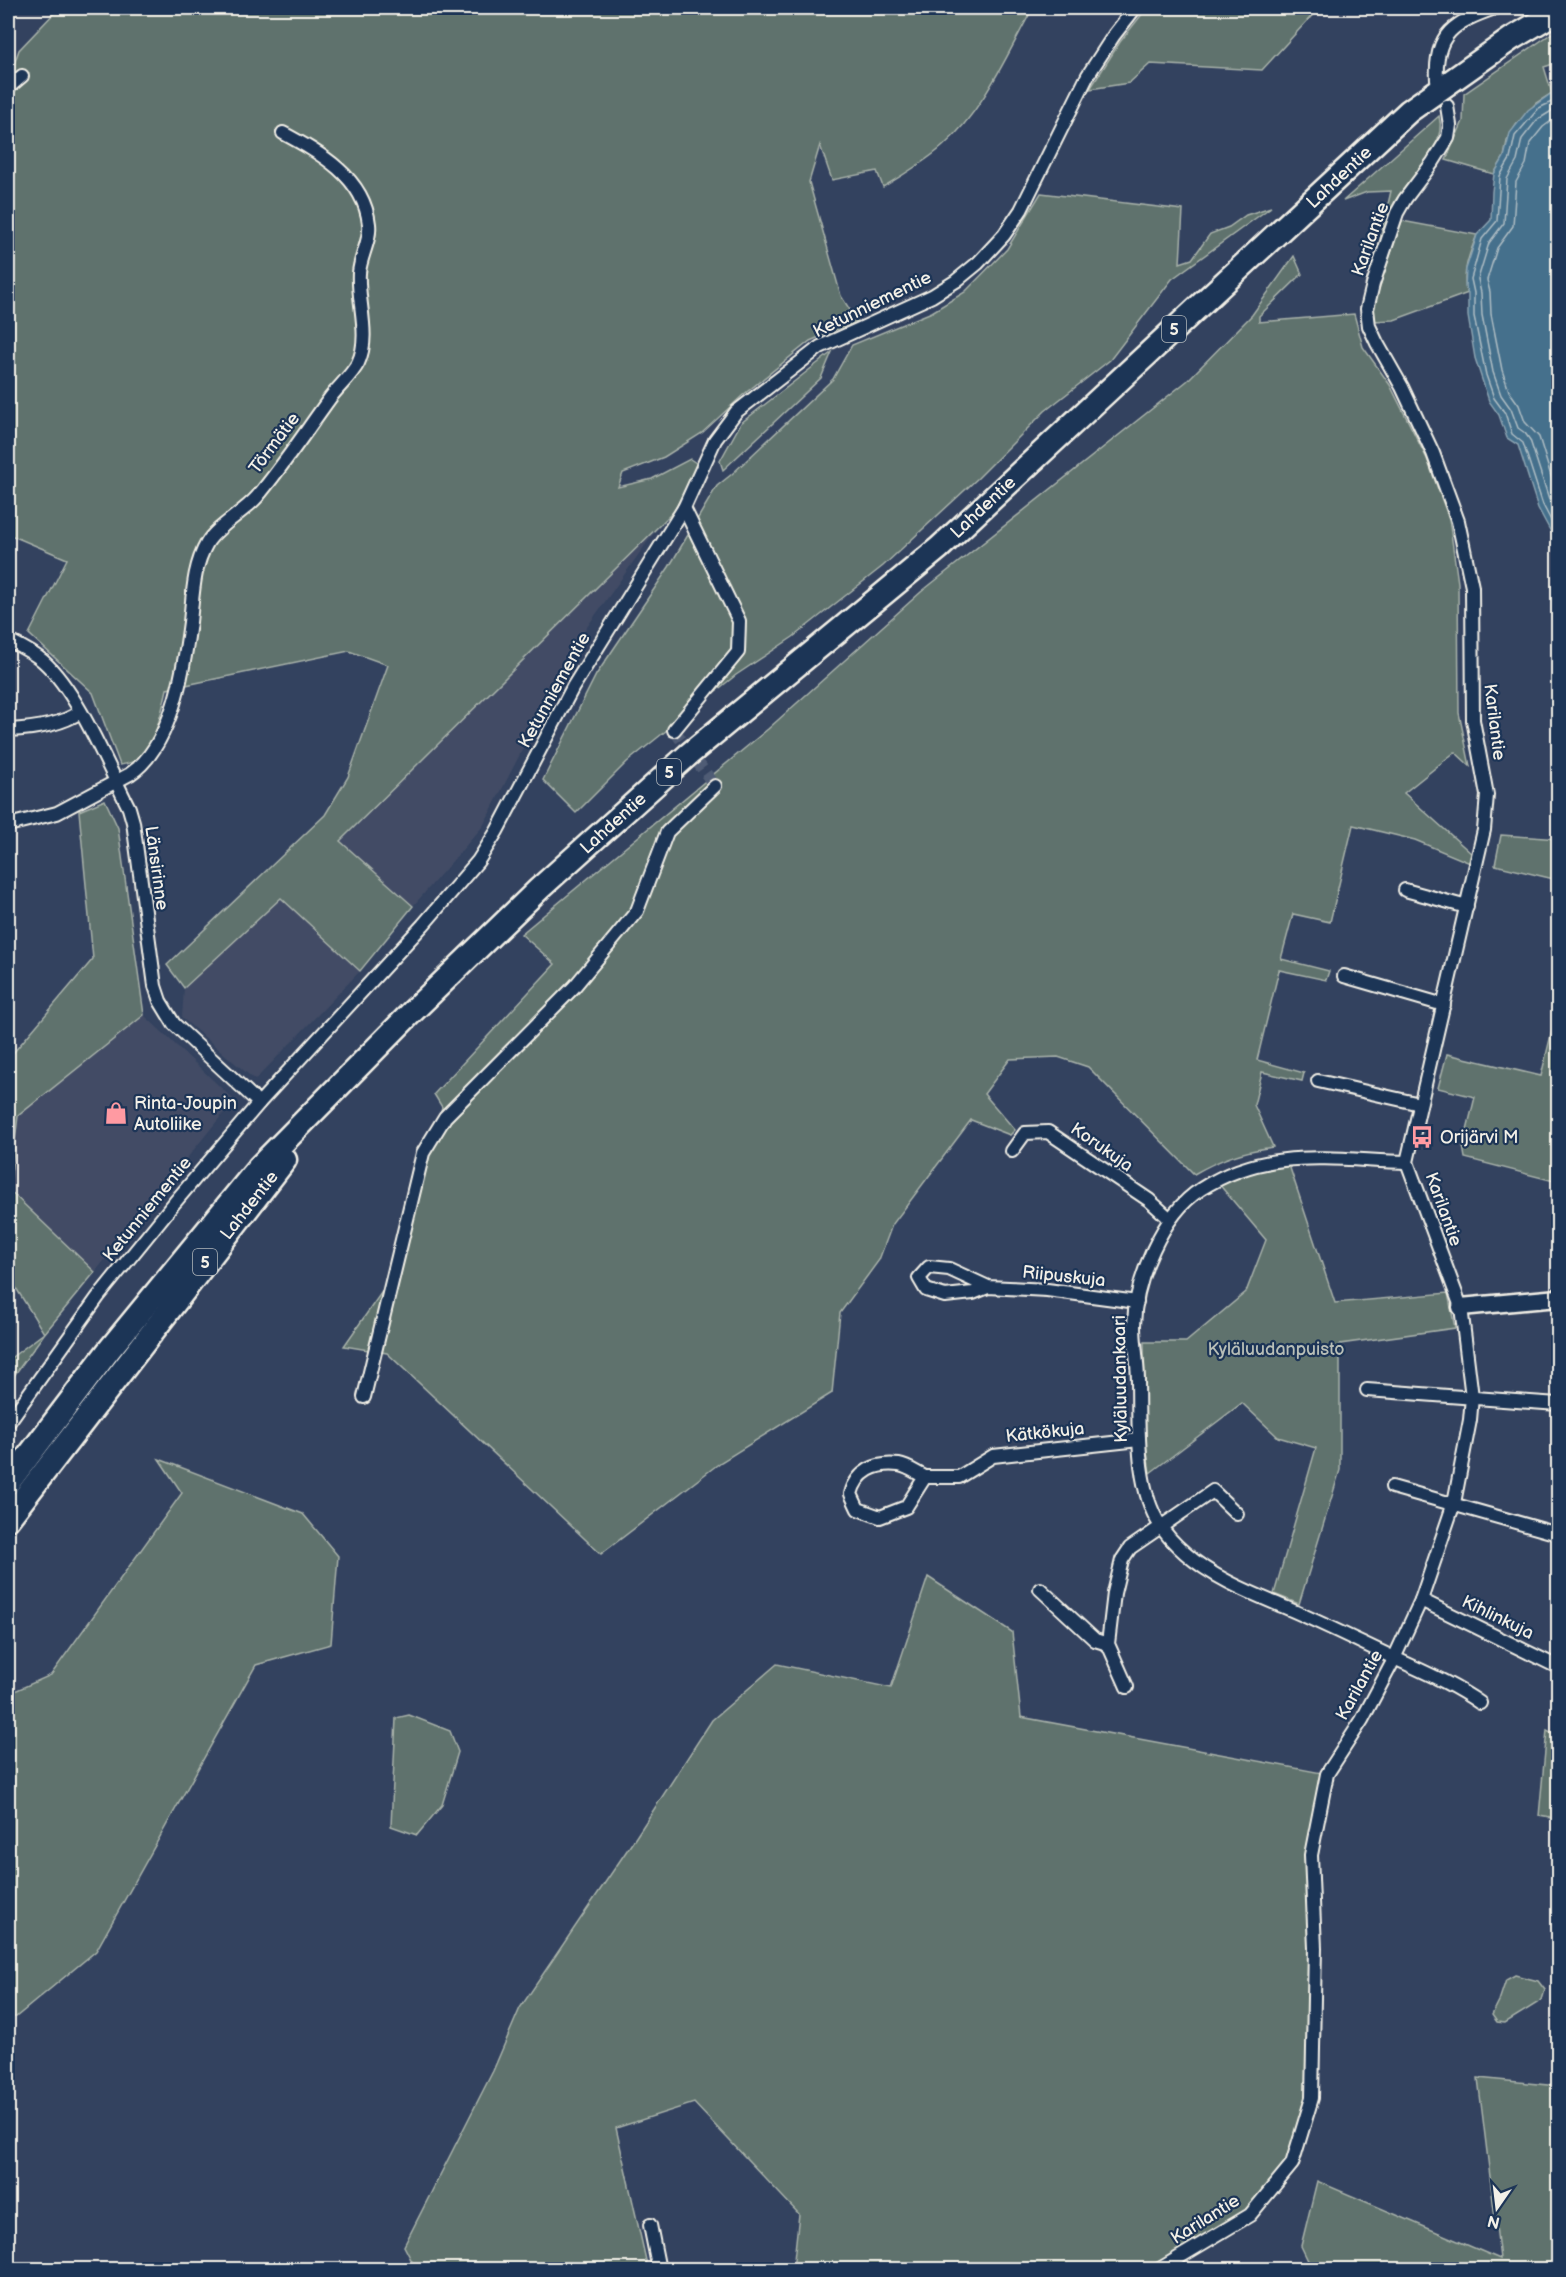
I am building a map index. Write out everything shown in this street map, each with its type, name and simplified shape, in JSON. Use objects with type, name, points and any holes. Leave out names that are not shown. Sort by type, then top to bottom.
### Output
[{"type":"highway","name":"Lahdentie","points":[[8,1484],[109,1350],[259,1167],[411,1012],[539,889],[688,755],[939,548],[1410,111],[1510,39],[1558,11]]},
{"type":"highway","name":"Lahdentie","points":[[8,1519],[272,1176],[411,1012]]},
{"type":"street","name":"Ketunniementie","points":[[8,1423],[98,1298],[175,1202],[259,1103],[423,925],[478,861],[497,831],[573,687],[684,508],[715,440],[736,412],[820,347],[932,296],[956,281],[978,263],[1004,235],[1035,186],[1088,75],[1135,8]]},
{"type":"street","points":[[1437,80],[1436,63],[1445,36],[1468,13],[1495,8]]},
{"type":"street","points":[[8,88],[22,76]]},
{"type":"street","name":"Karilantie","points":[[1158,2270],[1250,2215],[1292,2164],[1312,2098],[1315,1948],[1311,1855],[1327,1774],[1362,1720],[1395,1658],[1421,1600],[1454,1503],[1470,1420],[1472,1397],[1461,1307],[1407,1162],[1484,830],[1487,795],[1473,720],[1472,587],[1458,521],[1433,453],[1402,387],[1369,326],[1367,309],[1397,213],[1448,138],[1450,125],[1447,106]]},
{"type":"street","name":"Törmätie","points":[[8,825],[57,813],[116,782],[140,767],[151,755],[176,695],[190,623],[194,576],[207,542],[256,498],[358,362],[364,332],[359,276],[360,259],[369,225],[359,190],[336,167],[313,149],[283,133]]},
{"type":"street","points":[[674,730],[738,652],[739,631],[739,621],[684,508]]},
{"type":"street","name":"Länsirinne","points":[[8,640],[42,660],[61,680],[129,808],[133,822],[155,986],[160,1001],[174,1024],[259,1103]]},
{"type":"street","points":[[8,730],[51,724],[72,718],[80,712]]},
{"type":"street","points":[[364,1397],[423,1153],[445,1117],[574,987],[637,911],[667,832],[715,786]]},
{"type":"street","points":[[1405,890],[1467,907]]},
{"type":"street","points":[[1344,976],[1444,1005]]},
{"type":"street","points":[[1318,1081],[1420,1104]]},
{"type":"street","name":"Korukuja","points":[[1012,1151],[1025,1133],[1048,1132],[1149,1200],[1170,1219]]},
{"type":"street","name":"Kyläluudankaari","points":[[1407,1162],[1338,1157],[1263,1162],[1233,1171],[1198,1190],[1170,1219],[1153,1250],[1137,1302],[1134,1323],[1138,1370],[1139,1440],[1145,1486],[1160,1526],[1186,1554],[1238,1587],[1395,1658],[1465,1692],[1480,1703]]},
{"type":"street","name":"Riipuskuja","points":[[988,1287],[973,1293],[945,1296],[926,1290],[919,1278],[928,1267],[949,1269],[988,1287],[1047,1290],[1137,1302]]},
{"type":"street","points":[[1461,1307],[1558,1298]]},
{"type":"street","points":[[1367,1390],[1558,1404]]},
{"type":"street","name":"Kätkökuja","points":[[925,1477],[906,1507],[880,1517],[858,1509],[851,1494],[854,1481],[877,1465],[900,1465],[925,1477],[959,1477],[993,1456],[1139,1440]]},
{"type":"street","points":[[1392,1487],[1558,1534]]},
{"type":"street","points":[[1127,1687],[1108,1644],[1114,1593],[1122,1560],[1130,1548],[1213,1491],[1237,1514]]},
{"type":"street","points":[[1040,1589],[1095,1641],[1108,1644]]},
{"type":"street","name":"Kihlinkuja","points":[[1421,1600],[1558,1666]]},
{"type":"street","points":[[650,2225],[659,2270]]},
{"type":"shaded area","points":[[656,530],[582,634],[483,826],[413,906],[340,842]]},
{"type":"shaded area","points":[[281,898],[360,971],[255,1080],[182,1018],[184,988]]},
{"type":"shaded area","points":[[144,1015],[234,1100],[95,1272],[9,1190],[18,1116]]},
{"type":"green space","points":[[59,8],[1033,8],[994,81],[971,116],[943,146],[906,173],[883,187],[877,171],[832,180],[820,145],[809,182],[841,296],[857,321],[810,341],[743,395],[702,433],[664,457],[623,473],[618,487],[652,479],[690,459],[696,463],[695,470],[674,511],[340,841],[413,906],[360,971],[281,898],[184,988],[167,965],[325,815],[348,777],[388,665],[349,651],[167,689],[157,727],[149,746],[138,759],[120,765],[93,693],[29,634],[67,559],[8,534],[8,81],[19,50]]},
{"type":"green space","points":[[1147,8],[1319,8],[1262,70],[1150,64],[1129,83],[1090,89],[1120,42]]},
{"type":"green space","points":[[1558,29],[1558,57],[1553,64],[1544,67],[1552,93],[1536,103],[1516,125],[1507,141],[1504,157],[1494,174],[1446,160],[1463,121],[1464,94]]},
{"type":"green space","points":[[1439,116],[1440,128],[1433,150],[1395,201],[1379,244],[1391,191],[1367,192],[1343,201]]},
{"type":"green space","points":[[1041,193],[1183,210],[1180,263],[1192,259],[1210,234],[1229,227],[1246,215],[1271,207],[1172,279],[1110,360],[1045,411],[978,478],[883,566],[793,637],[736,675],[627,762],[576,813],[543,780],[596,675],[669,567],[717,486],[833,379],[852,345],[932,312],[965,292],[1007,249]]},
{"type":"green space","points":[[1402,221],[1477,235],[1465,272],[1468,293],[1394,320],[1373,321],[1373,306]]},
{"type":"green space","points":[[1294,256],[1302,274],[1259,316],[1259,322],[1354,314],[1363,347],[1390,385],[1427,459],[1449,519],[1458,583],[1459,713],[1470,766],[1455,752],[1404,793],[1472,854],[1470,863],[1415,840],[1353,825],[1330,922],[1293,914],[1281,959],[1329,971],[1326,980],[1279,970],[1257,1060],[1304,1073],[1302,1081],[1262,1072],[1254,1105],[1273,1147],[1232,1156],[1194,1174],[1088,1067],[1058,1057],[1010,1059],[984,1094],[1015,1130],[1010,1135],[971,1120],[892,1225],[879,1260],[840,1313],[832,1393],[721,1462],[601,1554],[387,1353],[344,1346],[393,1276],[442,1107],[434,1094],[555,964],[521,934],[768,729],[921,592],[1187,381],[1252,315]]},
{"type":"green space","points":[[832,352],[821,378],[723,470],[720,461],[741,423]]},
{"type":"green space","points":[[105,800],[118,828],[144,1015],[18,1116],[9,1190],[95,1272],[44,1334],[8,1384],[8,1360],[44,1333],[8,1275],[8,1059],[93,959],[79,811]]},
{"type":"green space","points":[[1501,835],[1558,839],[1558,880],[1495,865]]},
{"type":"green space","points":[[1558,1006],[1558,1182],[1465,1158],[1463,1146],[1475,1097],[1438,1088],[1447,1054],[1541,1076]]},
{"type":"green space","name":"Kyläluudanpuisto","points":[[1289,1165],[1335,1303],[1448,1293],[1455,1328],[1340,1344],[1340,1470],[1299,1604],[1274,1594],[1316,1448],[1278,1437],[1242,1403],[1150,1473],[1146,1446],[1144,1342],[1186,1342],[1246,1292],[1266,1240],[1218,1183],[1233,1175]]},
{"type":"green space","points":[[159,1459],[303,1514],[338,1556],[331,1644],[256,1665],[96,1951],[16,2017],[8,2017],[8,1694],[51,1675],[182,1493]]},
{"type":"green space","points":[[928,1577],[1012,1632],[1021,1717],[1327,1774],[1318,1857],[1312,2098],[1292,2164],[1250,2215],[1157,2269],[793,2269],[799,2214],[694,2103],[616,2128],[648,2269],[416,2269],[404,2246],[493,2071],[520,2008],[712,1720],[777,1664],[891,1688]]},
{"type":"green space","points":[[409,1715],[450,1731],[458,1752],[442,1805],[417,1835],[391,1826],[396,1718]]},
{"type":"green space","points":[[1547,1730],[1558,1736],[1558,1819],[1539,1816]]},
{"type":"green space","points":[[1515,1975],[1538,1981],[1545,1990],[1542,2000],[1505,2023],[1497,2022],[1492,2015],[1506,1980]]},
{"type":"green space","points":[[1478,2078],[1558,2086],[1558,2269],[1312,2269],[1301,2246],[1317,2181],[1500,2259]]},
{"type":"water","points":[[1552,93],[1558,93],[1558,545],[1538,508],[1518,445],[1507,438],[1499,415],[1489,401],[1475,358],[1468,316],[1468,294],[1465,287],[1466,269],[1477,235],[1491,220],[1494,174],[1504,157],[1510,133],[1528,110]]},
{"type":"tunnel","points":[[674,730],[715,786]]},
{"type":"place","name":"Rinta-Joupin Autoliike","points":[[116,1113]]},
{"type":"place","name":"Orijärvi M","points":[[1422,1137]]}]
